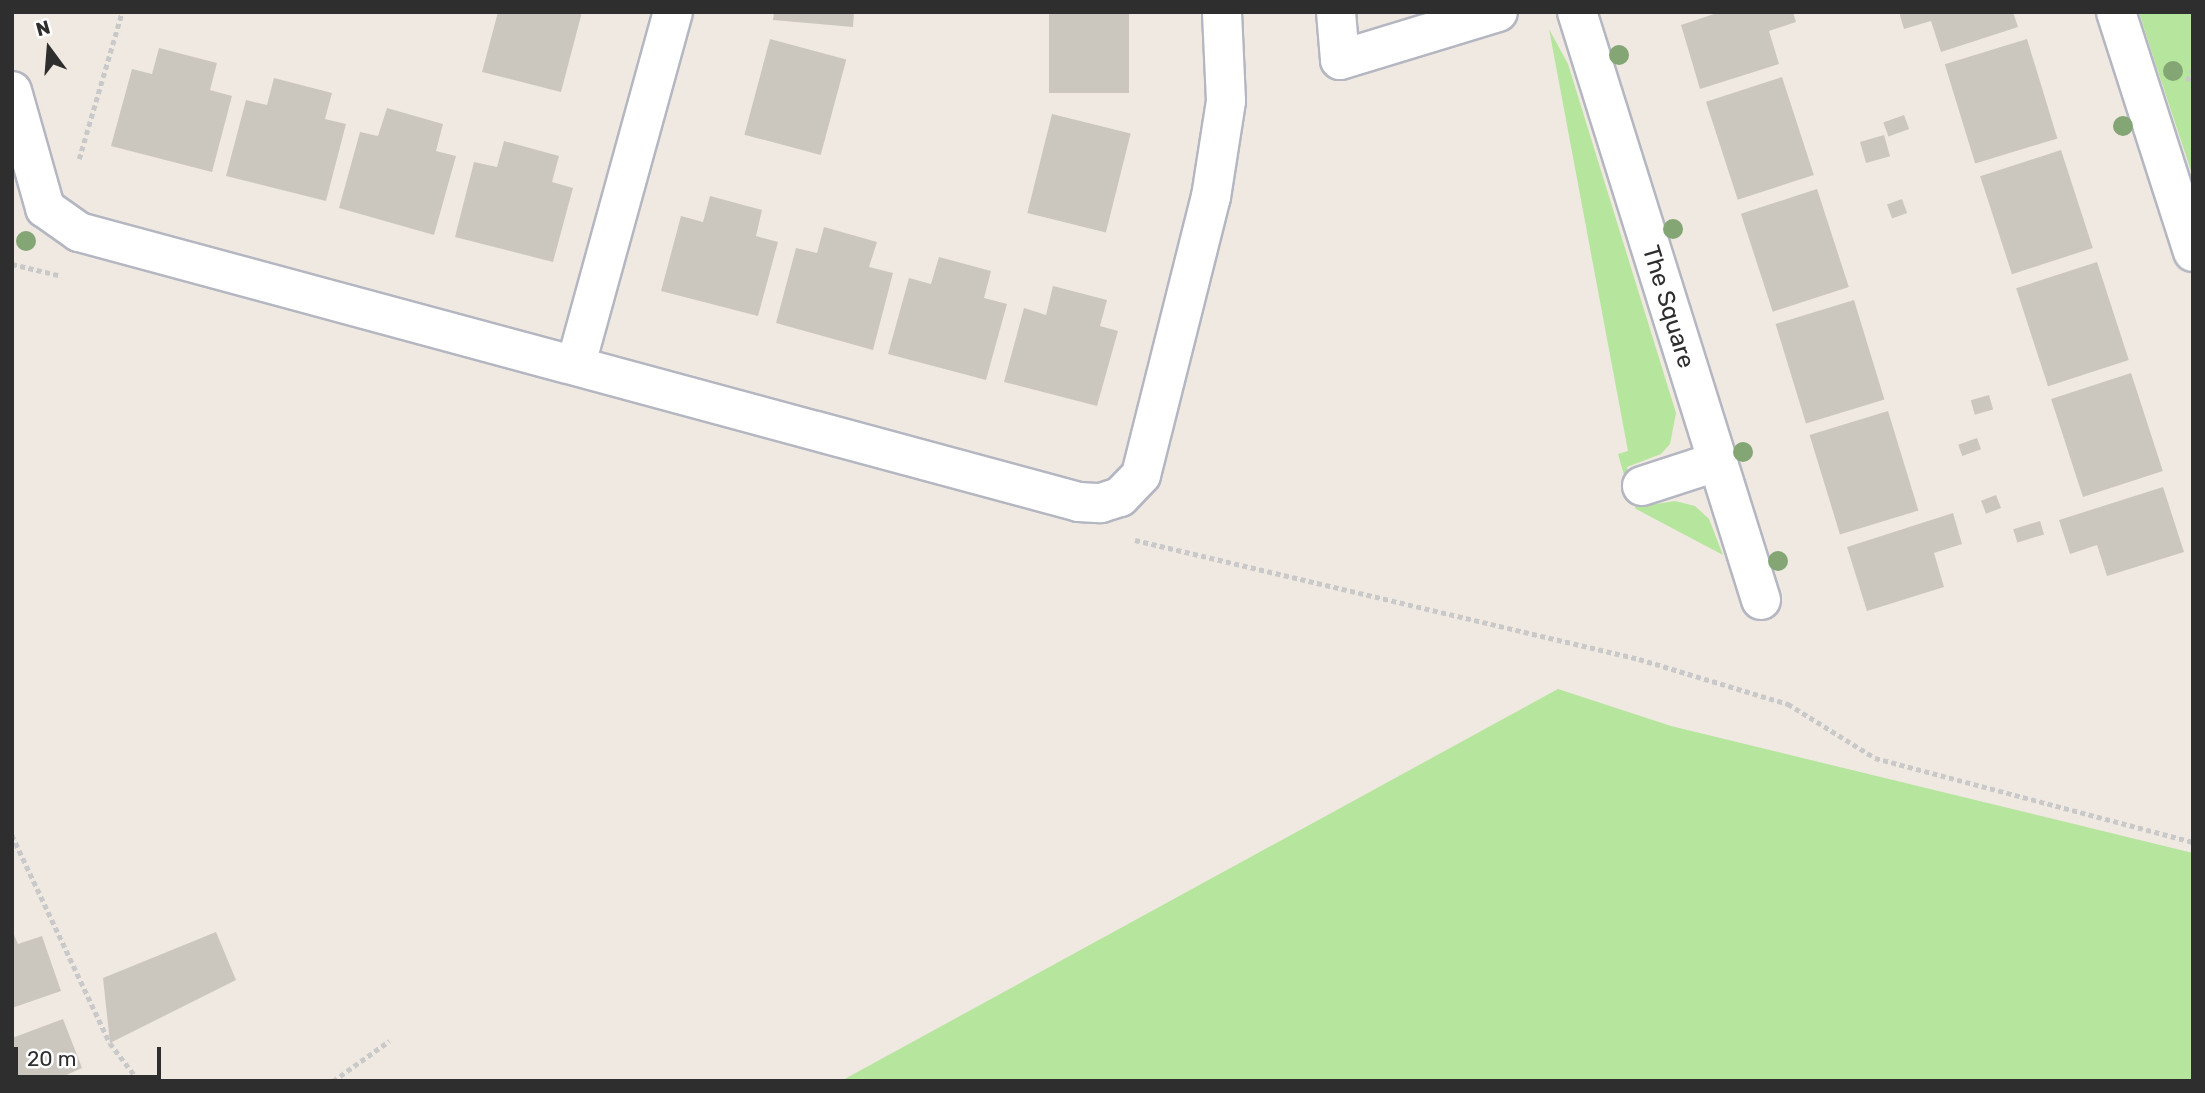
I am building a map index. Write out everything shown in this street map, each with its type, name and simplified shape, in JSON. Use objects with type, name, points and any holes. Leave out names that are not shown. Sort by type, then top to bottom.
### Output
[{"type":"street","points":[[576,365],[673,12]]},
{"type":"street","points":[[12,91],[44,208],[79,232],[1079,502],[1101,503],[1120,497],[1141,475],[1211,197],[1226,101],[1222,12]]},
{"type":"street","points":[[1336,12],[1340,60],[1498,12]]},
{"type":"street","name":"The Square","points":[[1577,12],[1761,600]]},
{"type":"street","points":[[2116,12],[2193,252]]},
{"type":"street","points":[[1642,485],[1716,462]]},
{"type":"path","points":[[75,173],[122,12]]},
{"type":"path","points":[[12,835],[110,1043],[139,1081]]},
{"type":"path","points":[[333,1081],[389,1041]]},
{"type":"green space","points":[[2139,12],[2193,12],[2193,177],[2152,53]]},
{"type":"green space","points":[[1549,29],[1568,64],[1676,413],[1670,444],[1661,454],[1627,467],[1637,507],[1675,501],[1695,506],[1709,519],[1723,555],[1636,509],[1630,496],[1618,454],[1628,451]]},
{"type":"green space","points":[[1558,689],[1671,726],[2193,853],[2193,1081],[841,1081]]},
{"type":"building","points":[[498,12],[582,12],[561,92],[482,72]]},
{"type":"building","points":[[774,12],[854,12],[853,27],[773,20]]},
{"type":"building","points":[[1049,12],[1129,12],[1129,93],[1049,93]]},
{"type":"building","points":[[1720,12],[1793,12],[1796,22],[1769,31],[1779,64],[1700,89],[1681,25]]},
{"type":"building","points":[[1899,12],[2013,12],[2018,27],[1941,52],[1931,21],[1904,29]]},
{"type":"building","points":[[770,39],[846,59],[821,155],[744,135]]},
{"type":"building","points":[[2027,39],[2057,138],[1975,164],[1945,64]]},
{"type":"building","points":[[159,48],[217,63],[210,90],[232,96],[212,172],[111,146],[132,69],[152,74]]},
{"type":"building","points":[[1782,77],[1814,175],[1738,200],[1706,102]]},
{"type":"building","points":[[274,78],[332,93],[325,119],[346,124],[326,201],[226,176],[246,100],[267,105]]},
{"type":"building","points":[[387,108],[443,124],[436,151],[456,156],[434,235],[339,208],[360,132],[378,136]]},
{"type":"building","points":[[1052,114],[1131,134],[1106,233],[1027,213]]},
{"type":"building","points":[[1904,115],[1909,129],[1888,137],[1883,123]]},
{"type":"building","points":[[1884,135],[1890,156],[1866,163],[1860,142]]},
{"type":"building","points":[[504,141],[559,156],[552,182],[573,188],[553,262],[455,237],[474,162],[497,167]]},
{"type":"building","points":[[2061,150],[2093,248],[2012,274],[1980,176]]},
{"type":"building","points":[[1817,189],[1849,287],[1773,312],[1741,214]]},
{"type":"building","points":[[710,196],[762,210],[756,236],[778,242],[758,316],[661,291],[681,216],[703,222]]},
{"type":"building","points":[[1902,199],[1907,213],[1892,219],[1887,204]]},
{"type":"building","points":[[824,227],[877,242],[869,267],[893,273],[873,350],[776,323],[796,248],[817,253]]},
{"type":"building","points":[[939,257],[991,271],[984,298],[1007,304],[986,380],[888,354],[909,278],[931,284]]},
{"type":"building","points":[[2097,262],[2129,360],[2048,386],[2016,288]]},
{"type":"building","points":[[1053,286],[1107,300],[1100,326],[1118,331],[1097,406],[1004,382],[1024,308],[1046,315]]},
{"type":"building","points":[[1854,300],[1884,399],[1806,423],[1776,324]]},
{"type":"building","points":[[2131,373],[2163,471],[2083,497],[2051,399]]},
{"type":"building","points":[[1989,395],[1993,409],[1975,415],[1971,400]]},
{"type":"building","points":[[1888,411],[1918,510],[1840,534],[1810,435]]},
{"type":"building","points":[[1977,438],[1981,449],[1962,456],[1958,445]]},
{"type":"building","points":[[2163,487],[2184,552],[2107,576],[2097,545],[2070,554],[2059,520]]},
{"type":"building","points":[[1996,495],[2001,508],[1986,514],[1981,501]]},
{"type":"building","points":[[1953,513],[1962,544],[1934,553],[1944,587],[1867,611],[1847,547]]},
{"type":"building","points":[[2040,521],[2044,534],[2017,543],[2013,529]]},
{"type":"building","points":[[12,930],[18,944],[42,936],[61,991],[12,1008]]},
{"type":"building","points":[[216,932],[236,980],[110,1043],[103,978]]},
{"type":"building","points":[[63,1019],[82,1068],[53,1081],[12,1081],[12,1038]]}]
